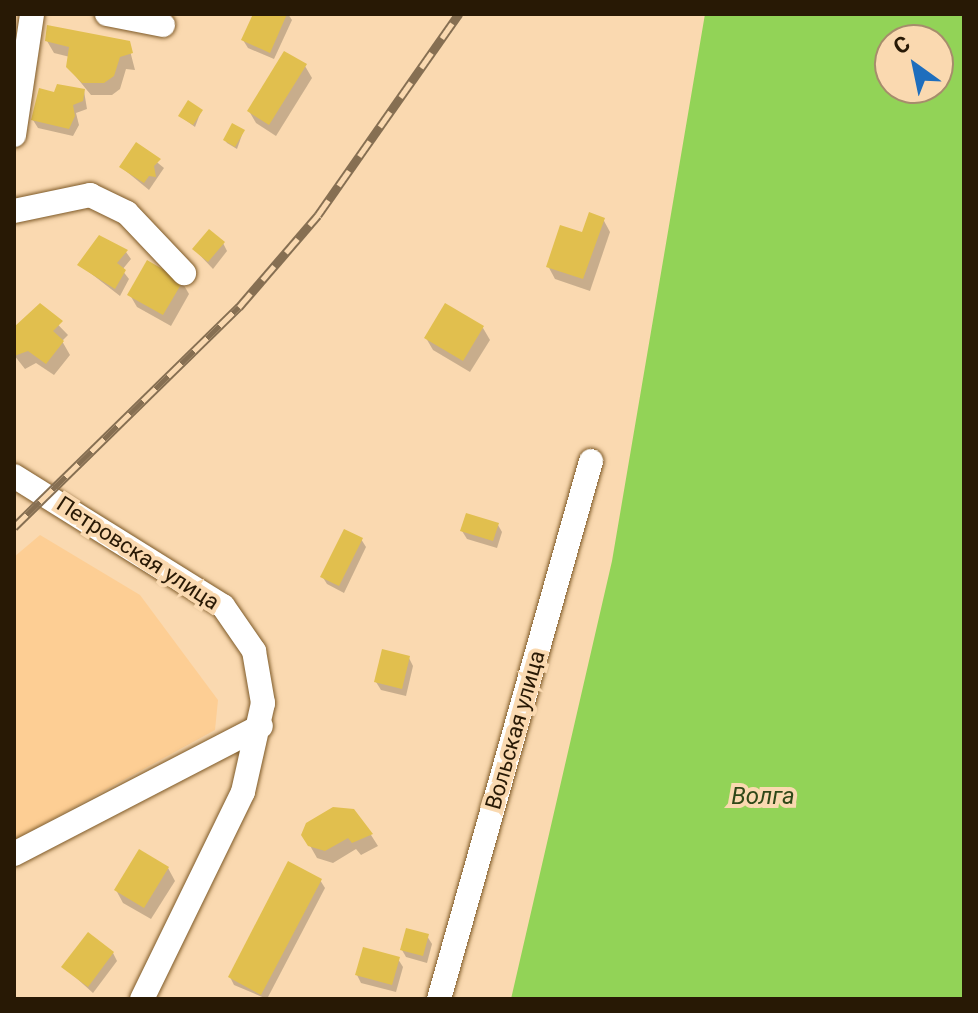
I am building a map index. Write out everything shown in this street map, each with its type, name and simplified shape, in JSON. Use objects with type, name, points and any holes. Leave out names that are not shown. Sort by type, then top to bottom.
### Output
[{"type":"street","points":[[14,135],[32,14]]},
{"type":"street","points":[[107,14],[163,25]]},
{"type":"street","points":[[14,211],[90,195],[127,213],[184,273]]},
{"type":"street","name":"Вольская улица","points":[[439,999],[591,461]]},
{"type":"street","name":"Петровская улица","points":[[14,476],[223,606],[254,651],[263,703],[261,726],[243,792],[142,999]]},
{"type":"street","points":[[14,854],[261,726]]},
{"type":"shaded area","points":[[40,535],[140,595],[218,700],[215,730],[14,840],[14,557]]},
{"type":"water","name":"Волга","points":[[705,14],[964,14],[964,999],[511,999],[612,561]]},
{"type":"building","points":[[253,14],[287,14],[270,53],[241,40]]},
{"type":"building","points":[[47,25],[130,41],[133,53],[120,57],[114,76],[104,83],[82,83],[66,67],[69,47],[45,41]]},
{"type":"building","points":[[284,51],[307,64],[269,125],[247,111]]},
{"type":"building","points":[[57,84],[85,89],[83,101],[73,105],[75,116],[69,129],[31,120],[39,88],[54,92]]},
{"type":"building","points":[[188,100],[203,110],[193,125],[178,116]]},
{"type":"building","points":[[232,123],[245,130],[235,147],[223,140]]},
{"type":"building","points":[[136,142],[161,159],[154,166],[156,177],[149,176],[144,183],[119,167]]},
{"type":"building","points":[[589,212],[605,218],[583,279],[546,267],[560,225],[582,232]]},
{"type":"building","points":[[209,229],[225,242],[208,262],[192,249]]},
{"type":"building","points":[[99,235],[128,250],[117,263],[126,270],[115,289],[77,265]]},
{"type":"building","points":[[147,260],[183,281],[163,315],[127,295]]},
{"type":"building","points":[[40,303],[63,321],[53,331],[64,341],[46,364],[28,351],[14,356],[14,327]]},
{"type":"building","points":[[445,303],[484,326],[463,361],[424,338]]},
{"type":"building","points":[[466,513],[499,523],[493,541],[460,531]]},
{"type":"building","points":[[344,529],[363,538],[339,586],[320,577]]},
{"type":"building","points":[[382,649],[410,656],[402,689],[374,682]]},
{"type":"building","points":[[333,807],[354,809],[373,834],[352,843],[348,838],[325,851],[308,846],[301,835],[306,823]]},
{"type":"building","points":[[139,849],[169,867],[144,908],[114,890]]},
{"type":"building","points":[[288,861],[322,879],[261,995],[228,977]]},
{"type":"building","points":[[406,928],[429,934],[423,956],[400,950]]},
{"type":"building","points":[[88,932],[114,952],[88,987],[61,967]]},
{"type":"building","points":[[363,947],[400,957],[392,985],[355,975]]},
{"type":"railway","points":[[14,527],[239,307],[318,215],[459,14]]}]
